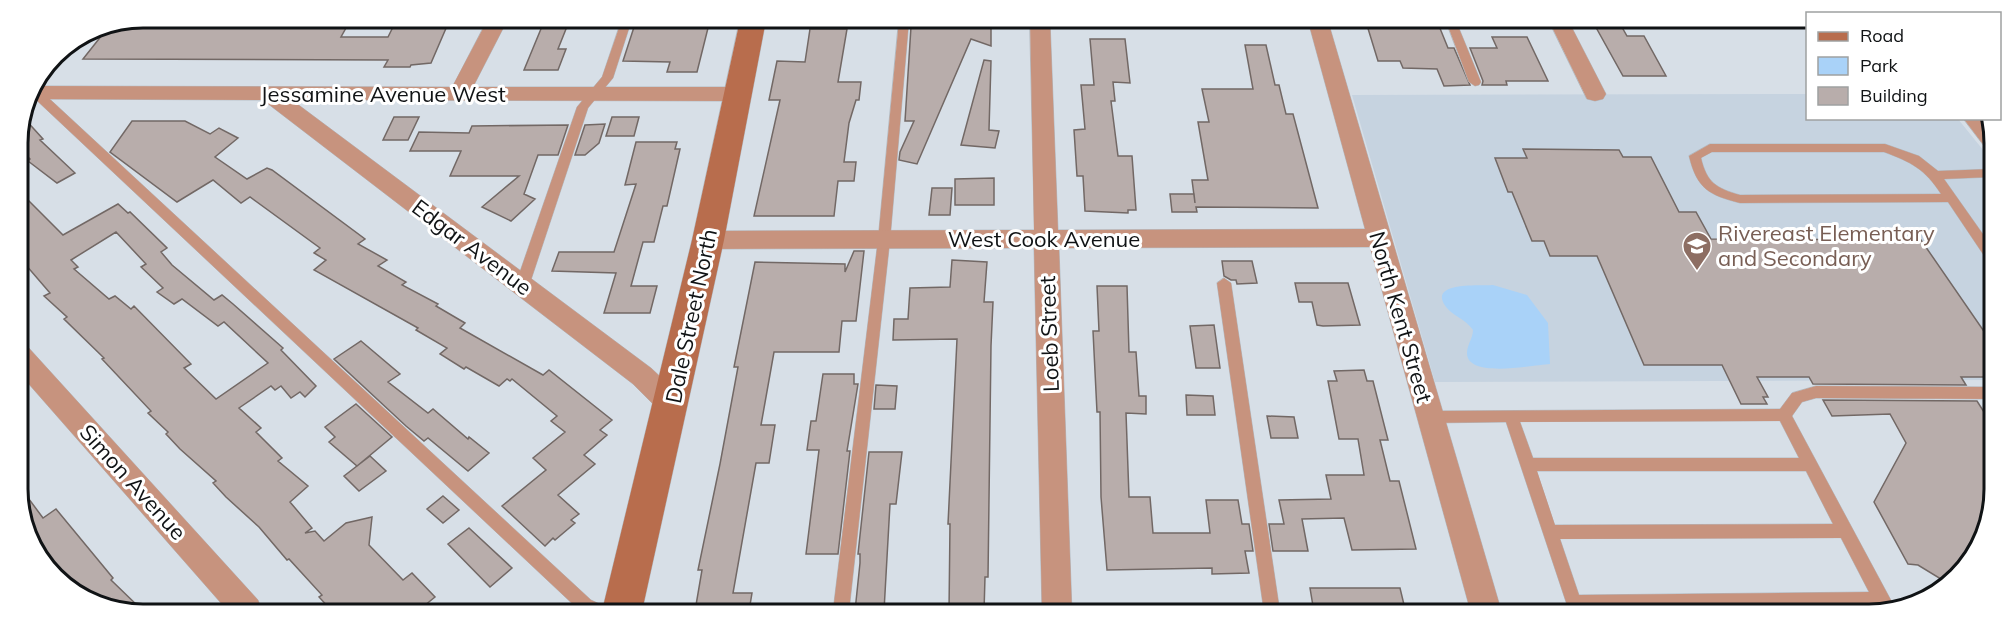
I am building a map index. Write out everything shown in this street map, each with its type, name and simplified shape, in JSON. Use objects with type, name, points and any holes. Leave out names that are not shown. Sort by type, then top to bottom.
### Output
[{"type":"main road","name":"Dale Street North","points":[[624,604],[708,240],[751,28]]},
{"type":"street","points":[[459,93],[493,28]]},
{"type":"street","name":"Loeb Street","points":[[1040,28],[1057,603]]},
{"type":"street","name":"North Kent Street","points":[[1320,28],[1483,603]]},
{"type":"street","points":[[1562,28],[1595,94]]},
{"type":"street","name":"Jessamine Avenue West","points":[[40,93],[736,94]]},
{"type":"street","name":"Edgar Avenue","points":[[269,94],[642,376],[671,404]]},
{"type":"street","name":"West Cook Avenue","points":[[708,240],[1379,238]]},
{"type":"street","name":"Simon Avenue","points":[[28,364],[242,604]]},
{"type":"lane","points":[[522,286],[583,107],[607,78],[624,28]]},
{"type":"lane","points":[[842,604],[884,240],[903,28]]},
{"type":"lane","points":[[1454,28],[1474,82]]},
{"type":"lane","points":[[37,98],[584,604]]},
{"type":"lane","points":[[1952,198],[1740,199],[1716,193],[1699,175],[1695,156],[1710,148],[1885,148],[1915,159],[1935,175],[1952,198],[1984,245]]},
{"type":"lane","points":[[1935,175],[1984,172]]},
{"type":"lane","points":[[1224,283],[1271,603]]},
{"type":"lane","points":[[1784,415],[1797,397],[1816,392],[1984,393]]},
{"type":"lane","points":[[1429,417],[1784,415]]},
{"type":"lane","points":[[1784,415],[1883,602]]},
{"type":"lane","points":[[1511,416],[1574,603],[1599,603]]},
{"type":"lane","points":[[1527,465],[1810,464]]},
{"type":"lane","points":[[1550,532],[1845,531]]},
{"type":"shaded area","name":"Rivereast Elementary and Secondary","points":[[1806,94],[1806,120],[1959,120],[1984,151],[1984,380],[1435,382],[1352,95]]},
{"type":"green space","points":[[1493,285],[1527,295],[1548,323],[1550,364],[1502,369],[1478,366],[1470,361],[1467,350],[1473,330],[1447,308],[1442,297],[1445,291],[1459,286]]},
{"type":"building","points":[[346,28],[341,37],[388,37],[392,28],[446,28],[431,63],[410,67],[384,67],[388,60],[83,59],[101,37],[128,29]]},
{"type":"building","points":[[541,28],[566,28],[558,49],[566,49],[558,70],[524,70]]},
{"type":"building","points":[[634,28],[708,28],[697,72],[667,72],[670,62],[623,61]]},
{"type":"building","points":[[911,28],[991,28],[991,46],[971,39],[917,164],[899,160],[900,152],[914,121],[905,121]]},
{"type":"building","points":[[1368,28],[1440,28],[1448,48],[1454,48],[1470,85],[1444,86],[1437,69],[1403,68],[1400,61],[1378,61]]},
{"type":"building","points":[[1596,28],[1622,28],[1627,36],[1644,36],[1666,76],[1623,76]]},
{"type":"building","points":[[810,29],[847,29],[838,82],[861,82],[859,100],[856,100],[849,123],[844,162],[856,162],[854,181],[838,181],[834,216],[754,216],[780,100],[769,100],[777,61],[805,62]]},
{"type":"building","points":[[1492,37],[1527,37],[1548,81],[1506,81],[1507,85],[1482,85],[1483,81],[1470,48],[1497,48]]},
{"type":"building","points":[[1090,39],[1125,39],[1130,83],[1113,82],[1115,101],[1111,101],[1118,156],[1132,156],[1136,210],[1128,210],[1128,213],[1085,211],[1083,176],[1077,176],[1074,130],[1085,129],[1081,85],[1094,85]]},
{"type":"building","points":[[1245,45],[1266,45],[1275,85],[1279,85],[1286,114],[1293,114],[1318,208],[1196,207],[1197,212],[1172,212],[1170,194],[1194,194],[1192,180],[1208,180],[1198,122],[1209,122],[1202,89],[1253,89]]},
{"type":"building","points":[[984,60],[991,61],[989,130],[999,131],[995,148],[961,145]]},
{"type":"building","points":[[394,117],[419,117],[408,140],[383,140]]},
{"type":"building","points":[[612,117],[639,117],[634,136],[606,136]]},
{"type":"building","points":[[132,121],[185,121],[210,134],[219,128],[238,138],[215,157],[247,179],[267,168],[272,170],[365,239],[358,244],[387,260],[378,266],[406,282],[402,285],[438,304],[436,306],[465,323],[460,328],[543,375],[549,370],[612,420],[600,430],[607,435],[584,455],[595,464],[558,495],[579,514],[571,520],[575,523],[545,546],[502,506],[546,470],[533,458],[565,432],[551,421],[557,416],[512,379],[510,381],[507,379],[499,386],[466,367],[464,369],[440,354],[447,348],[416,330],[418,328],[314,270],[326,260],[314,253],[320,248],[250,197],[241,203],[213,180],[177,202],[110,152]]},
{"type":"building","points":[[605,124],[599,143],[585,155],[575,155],[585,125]]},
{"type":"building","points":[[30,125],[43,139],[40,140],[75,173],[57,183],[29,162]]},
{"type":"building","points":[[568,125],[558,155],[538,155],[524,194],[535,199],[511,221],[482,207],[519,176],[450,176],[461,151],[410,151],[419,132],[469,133],[472,126]]},
{"type":"building","points":[[636,142],[677,142],[675,149],[680,149],[667,206],[663,206],[654,242],[643,242],[631,286],[657,286],[650,313],[604,313],[616,273],[552,271],[559,252],[614,252],[636,184],[625,185]]},
{"type":"building","points":[[1523,149],[1619,150],[1623,157],[1651,157],[1679,212],[1696,212],[1711,239],[1921,240],[1984,331],[1984,377],[1961,377],[1966,385],[1813,384],[1809,377],[1757,377],[1768,397],[1763,397],[1767,404],[1741,404],[1722,365],[1644,365],[1597,256],[1550,256],[1544,241],[1532,241],[1512,192],[1508,192],[1495,158],[1527,158]]},
{"type":"building","points":[[994,178],[994,205],[955,205],[955,179]]},
{"type":"building","points":[[932,188],[952,188],[950,215],[929,215]]},
{"type":"building","points":[[29,201],[63,235],[118,204],[128,213],[130,212],[167,248],[161,252],[172,265],[214,300],[222,295],[233,304],[283,348],[281,350],[316,386],[305,397],[300,392],[291,398],[281,386],[275,390],[271,386],[239,408],[261,428],[256,432],[282,458],[278,461],[308,486],[290,502],[312,528],[305,533],[315,531],[324,541],[346,523],[372,517],[369,545],[403,580],[412,573],[435,597],[427,604],[325,604],[319,597],[322,595],[289,559],[287,560],[259,527],[226,497],[213,483],[216,481],[180,449],[166,434],[168,432],[148,413],[151,411],[102,359],[104,358],[64,319],[67,317],[44,296],[50,293],[29,268]],"holes":[[[116,232],[146,264],[141,267],[163,288],[157,292],[174,304],[182,299],[218,326],[224,322],[268,363],[216,399],[184,368],[191,364],[134,306],[131,309],[115,296],[109,299],[74,269],[78,267],[71,260]]]},
{"type":"building","points":[[854,251],[864,251],[856,321],[842,321],[839,352],[774,352],[761,425],[775,425],[769,463],[756,463],[733,593],[752,593],[750,604],[696,604],[702,570],[698,570],[738,367],[734,367],[755,262],[845,264],[845,272]]},
{"type":"building","points":[[952,260],[987,262],[984,302],[993,302],[988,577],[985,577],[984,604],[949,604],[950,524],[948,524],[957,339],[893,340],[894,319],[908,319],[910,288],[950,287]]},
{"type":"building","points":[[1222,261],[1252,261],[1257,283],[1237,284],[1236,280],[1224,276]]},
{"type":"building","points":[[1295,283],[1348,283],[1360,325],[1317,325],[1312,302],[1299,302]]},
{"type":"building","points":[[1097,286],[1127,286],[1129,352],[1136,352],[1139,396],[1146,396],[1146,414],[1126,413],[1129,497],[1150,497],[1153,533],[1210,533],[1206,500],[1238,500],[1242,524],[1249,524],[1253,551],[1245,551],[1249,573],[1212,574],[1212,568],[1107,570],[1101,497],[1100,412],[1097,412],[1093,331],[1099,331]]},
{"type":"building","points":[[1214,325],[1220,368],[1196,368],[1190,326]]},
{"type":"building","points":[[361,341],[400,374],[388,382],[428,413],[433,409],[468,439],[469,437],[489,453],[468,471],[428,438],[424,441],[406,426],[334,359]]},
{"type":"building","points":[[1364,370],[1367,381],[1373,381],[1388,440],[1380,440],[1390,481],[1399,481],[1416,549],[1352,550],[1344,518],[1302,519],[1308,551],[1273,551],[1269,524],[1284,524],[1279,500],[1331,499],[1326,475],[1364,475],[1358,439],[1339,439],[1328,381],[1337,381],[1334,371]]},
{"type":"building","points":[[823,374],[854,374],[854,384],[858,384],[847,451],[850,451],[838,554],[806,554],[819,450],[807,450],[811,421],[816,421]]},
{"type":"building","points":[[876,385],[897,386],[895,409],[874,409]]},
{"type":"building","points":[[1186,395],[1213,396],[1215,415],[1187,415]]},
{"type":"building","points":[[1823,400],[1977,401],[1984,412],[1984,504],[1976,533],[1969,546],[1961,559],[1941,579],[1918,565],[1908,564],[1874,502],[1906,443],[1890,414],[1832,416]]},
{"type":"building","points":[[356,404],[392,437],[357,466],[329,442],[335,437],[325,427]]},
{"type":"building","points":[[1267,416],[1294,417],[1298,438],[1271,438]]},
{"type":"building","points":[[869,452],[902,452],[896,504],[890,504],[884,604],[856,604],[860,563],[860,554],[858,554]]},
{"type":"building","points":[[370,456],[386,471],[359,491],[344,476]]},
{"type":"building","points":[[443,496],[459,510],[443,523],[427,509]]},
{"type":"building","points":[[30,500],[43,518],[56,509],[113,578],[111,580],[135,603],[99,595],[73,580],[62,570],[40,539]]},
{"type":"building","points":[[469,528],[512,568],[490,587],[448,544]]},
{"type":"building","points":[[1310,588],[1400,588],[1404,603],[1313,603]]},
{"type":"place","name":"Rivereast Elementary and Secondary","points":[[1697,272]]}]
